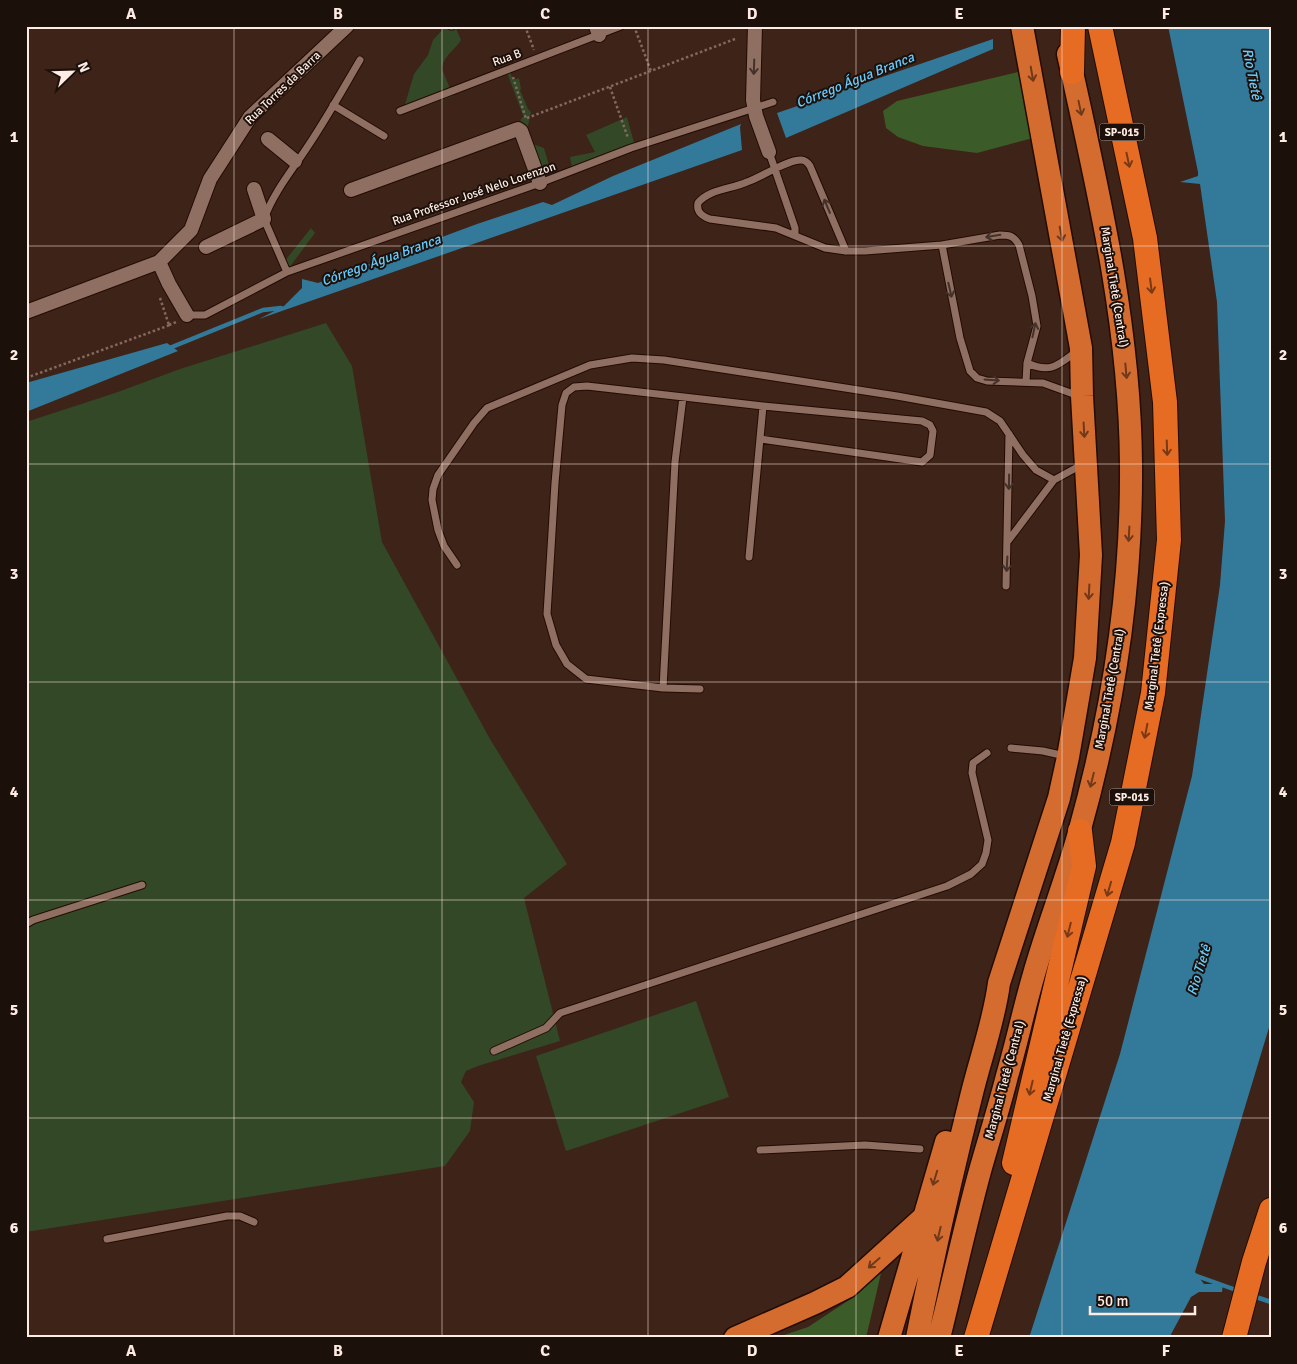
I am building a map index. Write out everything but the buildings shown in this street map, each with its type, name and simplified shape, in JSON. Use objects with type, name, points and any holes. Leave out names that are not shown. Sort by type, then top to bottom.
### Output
[{"type":"highway","points":[[889,1338],[984,1014],[999,983],[1059,798],[1068,757],[1086,649],[1091,555],[1081,348],[1022,26]]},
{"type":"highway","name":"Marginal Tietê (Central)","points":[[939,1338],[980,1172],[1007,1079],[1034,973],[1080,831],[1107,718],[1126,580],[1131,465],[1124,346],[1115,280],[1062,26]]},
{"type":"highway","points":[[1072,72],[1073,26]]},
{"type":"highway","name":"Marginal Tietê (Expressa)","points":[[976,1338],[1006,1244],[1123,843],[1153,693],[1169,540],[1165,402],[1144,238],[1100,26]]},
{"type":"highway","points":[[1006,1244],[1004,1199],[1084,866],[1080,831]]},
{"type":"highway","points":[[917,1338],[930,1270],[971,1097],[997,1002],[999,983]]},
{"type":"highway","points":[[1234,1338],[1254,1262],[1271,1210]]},
{"type":"highway","points":[[736,1338],[846,1287],[923,1219]]},
{"type":"street","name":"Rua Torres da Barra","points":[[26,312],[159,262],[191,230],[210,179],[250,117],[347,26]]},
{"type":"street","points":[[755,26],[754,108],[769,152]]},
{"type":"street","points":[[352,190],[518,129],[521,131],[540,184]]},
{"type":"street","points":[[268,139],[295,161]]},
{"type":"street","points":[[206,247],[264,219],[254,189]]},
{"type":"street","points":[[159,262],[187,315]]},
{"type":"lane","name":"Rua B","points":[[400,111],[537,59],[597,30],[621,26]]},
{"type":"lane","points":[[287,272],[264,219],[287,176],[311,143],[360,60]]},
{"type":"lane","name":"Rua Professor José Nelo Lorenzon","points":[[187,315],[205,315],[287,272],[540,184],[631,148],[773,102]]},
{"type":"lane","points":[[333,105],[384,136]]},
{"type":"lane","points":[[769,152],[795,228],[795,235]]},
{"type":"lane","points":[[846,251],[810,166],[806,161],[801,160],[775,169],[747,182],[708,195],[698,203],[697,208],[703,216],[710,219],[776,228],[795,235],[808,243],[846,251],[942,245],[1000,235],[1009,235],[1015,238],[1024,262],[1037,326],[1027,362],[1026,382]]},
{"type":"lane","points":[[942,245],[960,338],[970,372],[977,378],[987,381],[1043,383],[1082,396]]},
{"type":"lane","points":[[1027,362],[1044,369],[1050,368],[1064,361],[1081,348]]},
{"type":"lane","points":[[458,565],[444,546],[438,530],[432,500],[433,489],[438,475],[486,408],[590,365],[632,358],[664,360],[897,396],[986,412],[1000,420],[1023,455],[1036,470],[1054,480]]},
{"type":"lane","points":[[700,689],[663,688],[586,679],[567,664],[556,646],[547,614],[562,405],[566,393],[574,387],[587,386],[763,406],[922,421],[930,425],[933,431],[930,455],[922,462],[760,439]]},
{"type":"lane","points":[[663,688],[675,462],[683,397]]},
{"type":"lane","points":[[749,557],[763,406]]},
{"type":"lane","points":[[1006,586],[1009,434]]},
{"type":"lane","points":[[1008,542],[1054,480],[1086,463]]},
{"type":"lane","points":[[1011,748],[1042,751],[1068,757]]},
{"type":"lane","points":[[494,1050],[546,1028],[560,1014],[937,889],[971,874],[982,864],[988,840],[972,773],[973,763],[987,754]]},
{"type":"lane","points":[[26,924],[33,920],[142,885]]},
{"type":"lane","points":[[760,1150],[865,1145],[920,1149]]},
{"type":"lane","points":[[107,1239],[227,1216],[240,1216],[254,1222]]},
{"type":"path","points":[[525,26],[537,59]]},
{"type":"path","points":[[634,26],[651,70]]},
{"type":"path","points":[[527,118],[735,39]]},
{"type":"path","points":[[610,86],[631,148]]},
{"type":"path","points":[[26,378],[169,325]]},
{"type":"green space","points":[[446,26],[455,26],[461,40],[447,57],[442,69],[453,96],[425,106],[403,111],[414,74],[428,55],[433,40]]},
{"type":"green space","points":[[509,69],[513,80],[519,78],[520,90],[531,112],[527,130],[533,144],[544,148],[551,172],[543,176],[519,127],[521,119],[525,115],[523,115],[506,70]]},
{"type":"green space","points":[[1022,71],[1033,138],[977,153],[923,146],[898,137],[886,128],[883,111],[897,101]]},
{"type":"green space","points":[[627,117],[635,146],[572,168],[570,157],[595,152],[586,135]]},
{"type":"green space","points":[[311,228],[315,233],[289,268],[284,262]]},
{"type":"green space","points":[[326,323],[352,366],[382,542],[490,739],[567,864],[524,898],[560,1041],[466,1071],[461,1082],[474,1102],[470,1131],[445,1166],[26,1232],[26,422],[115,393],[180,369]]},
{"type":"green space","points":[[696,1001],[729,1097],[566,1151],[536,1056]]},
{"type":"green space","points":[[882,1269],[866,1338],[775,1338],[808,1327],[852,1298]]},
{"type":"water","name":"Rio Tietê","points":[[1168,26],[1271,26],[1271,1021],[1195,1272],[1204,1284],[1223,1284],[1222,1292],[1199,1292],[1191,1297],[1169,1338],[1029,1338],[1120,1054],[1192,776],[1220,585],[1225,521],[1217,302],[1200,184],[1180,182],[1198,176],[1198,172]]},
{"type":"water","points":[[993,39],[993,49],[786,138],[777,113]]},
{"type":"water","points":[[741,124],[742,150],[259,319],[284,306],[302,288],[302,279],[318,283],[477,224],[543,202],[552,205],[613,176]]},
{"type":"water","points":[[167,343],[178,351],[26,412],[26,383]]},
{"type":"waterway","name":"Córrego Água Branca","points":[[167,349],[263,310],[281,308]]},
{"type":"waterway","points":[[1194,1275],[1239,1291]]},
{"type":"waterway","points":[[1253,1296],[1271,1302]]}]
